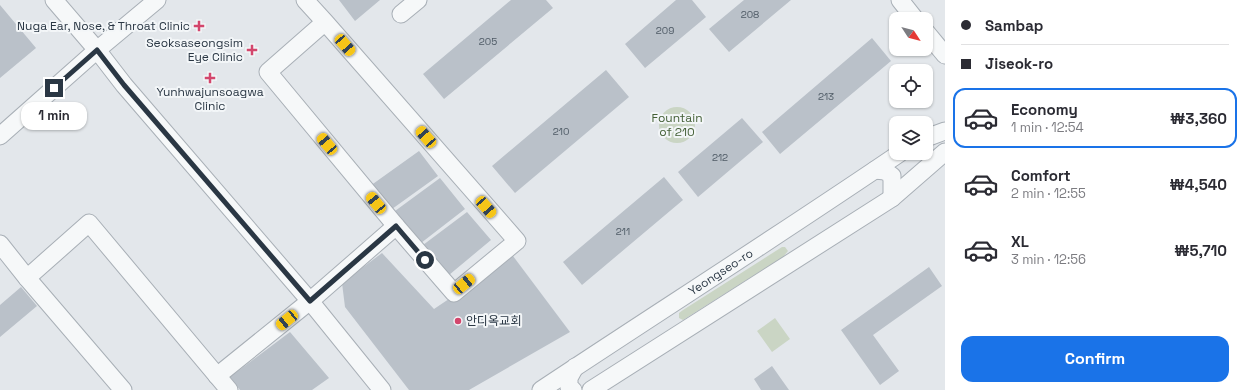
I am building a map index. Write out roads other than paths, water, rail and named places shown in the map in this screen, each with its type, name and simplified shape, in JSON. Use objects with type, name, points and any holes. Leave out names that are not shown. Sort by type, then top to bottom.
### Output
[{"type":"street","points":[[54,0],[97,50],[124,85],[310,301],[382,390]]},
{"type":"street","points":[[0,136],[97,50],[157,0]]},
{"type":"street","points":[[305,0],[325,22],[516,241],[454,293],[396,226],[268,72],[325,22]]},
{"type":"street","points":[[401,14],[418,0]]},
{"type":"street","points":[[900,0],[909,12]]},
{"type":"street","points":[[933,40],[945,55]]},
{"type":"street","points":[[933,135],[945,130]]},
{"type":"street","points":[[591,390],[892,198],[945,152]]},
{"type":"street","name":"Yeongseo-ro","points":[[540,390],[812,213],[890,160]]},
{"type":"street","points":[[875,170],[885,171],[892,176],[892,198]]},
{"type":"street","points":[[27,278],[89,223],[229,390]]},
{"type":"street","points":[[217,376],[310,301],[396,226]]},
{"type":"street","points":[[0,244],[27,278],[123,390]]},
{"type":"street","points":[[574,367],[569,378],[570,387],[574,390]]},
{"type":"place","name":"Nuga Ear, Nose, & Throat Clinic","points":[[199,26]]},
{"type":"place","name":"Seoksaseongsim Eye Clinic","points":[[252,50]]},
{"type":"place","name":"Yunhwajunsoagwa Clinic","points":[[210,78]]},
{"type":"place","name":"안디옥교회","points":[[458,321]]},
{"type":"park label","name":"Fountain of 210","points":[[677,125]]}]
